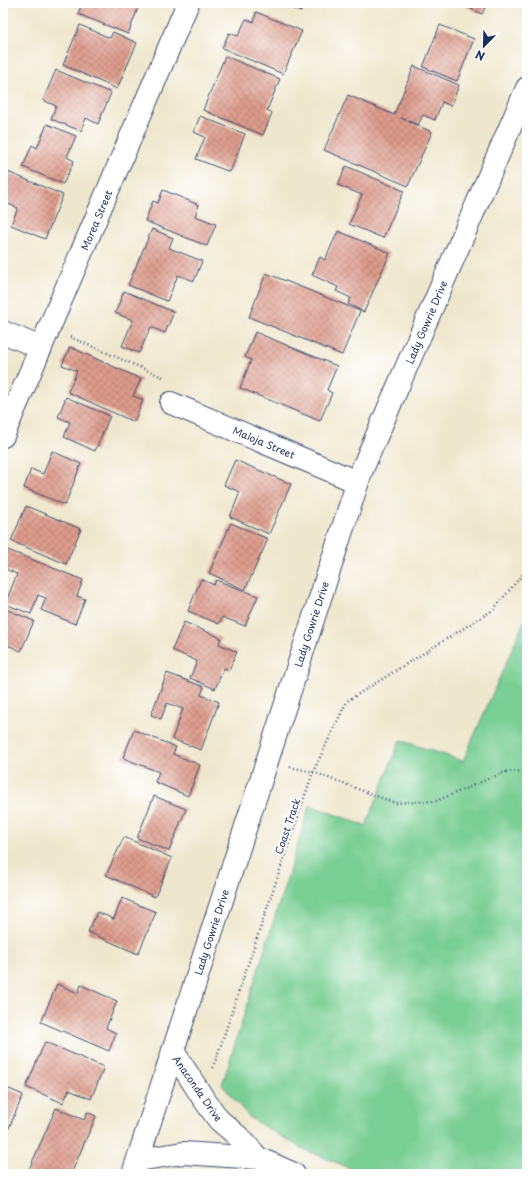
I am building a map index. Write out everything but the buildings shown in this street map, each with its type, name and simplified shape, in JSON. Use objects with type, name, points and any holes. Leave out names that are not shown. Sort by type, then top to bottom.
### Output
[{"type":"main road","name":"Morea Street","points":[[3,436],[188,3]]},
{"type":"main road","name":"Lady Gowrie Drive","points":[[135,1167],[357,482],[527,88]]},
{"type":"main road","points":[[3,332],[41,348]]},
{"type":"main road","name":"Maloja Street","points":[[171,403],[357,482]]},
{"type":"main road","name":"Anaconda Drive","points":[[173,1051],[219,1120],[241,1139],[258,1158]]},
{"type":"main road","name":"Anaconda Drive","points":[[135,1167],[183,1154],[258,1158],[294,1174]]},
{"type":"path","points":[[67,336],[165,378]]},
{"type":"path","name":"Coast Track","points":[[203,1098],[313,772],[347,701],[493,610],[527,569]]},
{"type":"path","points":[[266,762],[313,772],[395,803],[436,801],[505,772],[527,771]]},
{"type":"green space","points":[[527,615],[527,1174],[364,1174],[305,1150],[250,1118],[222,1085],[310,805],[366,826],[400,740],[463,761]]}]
